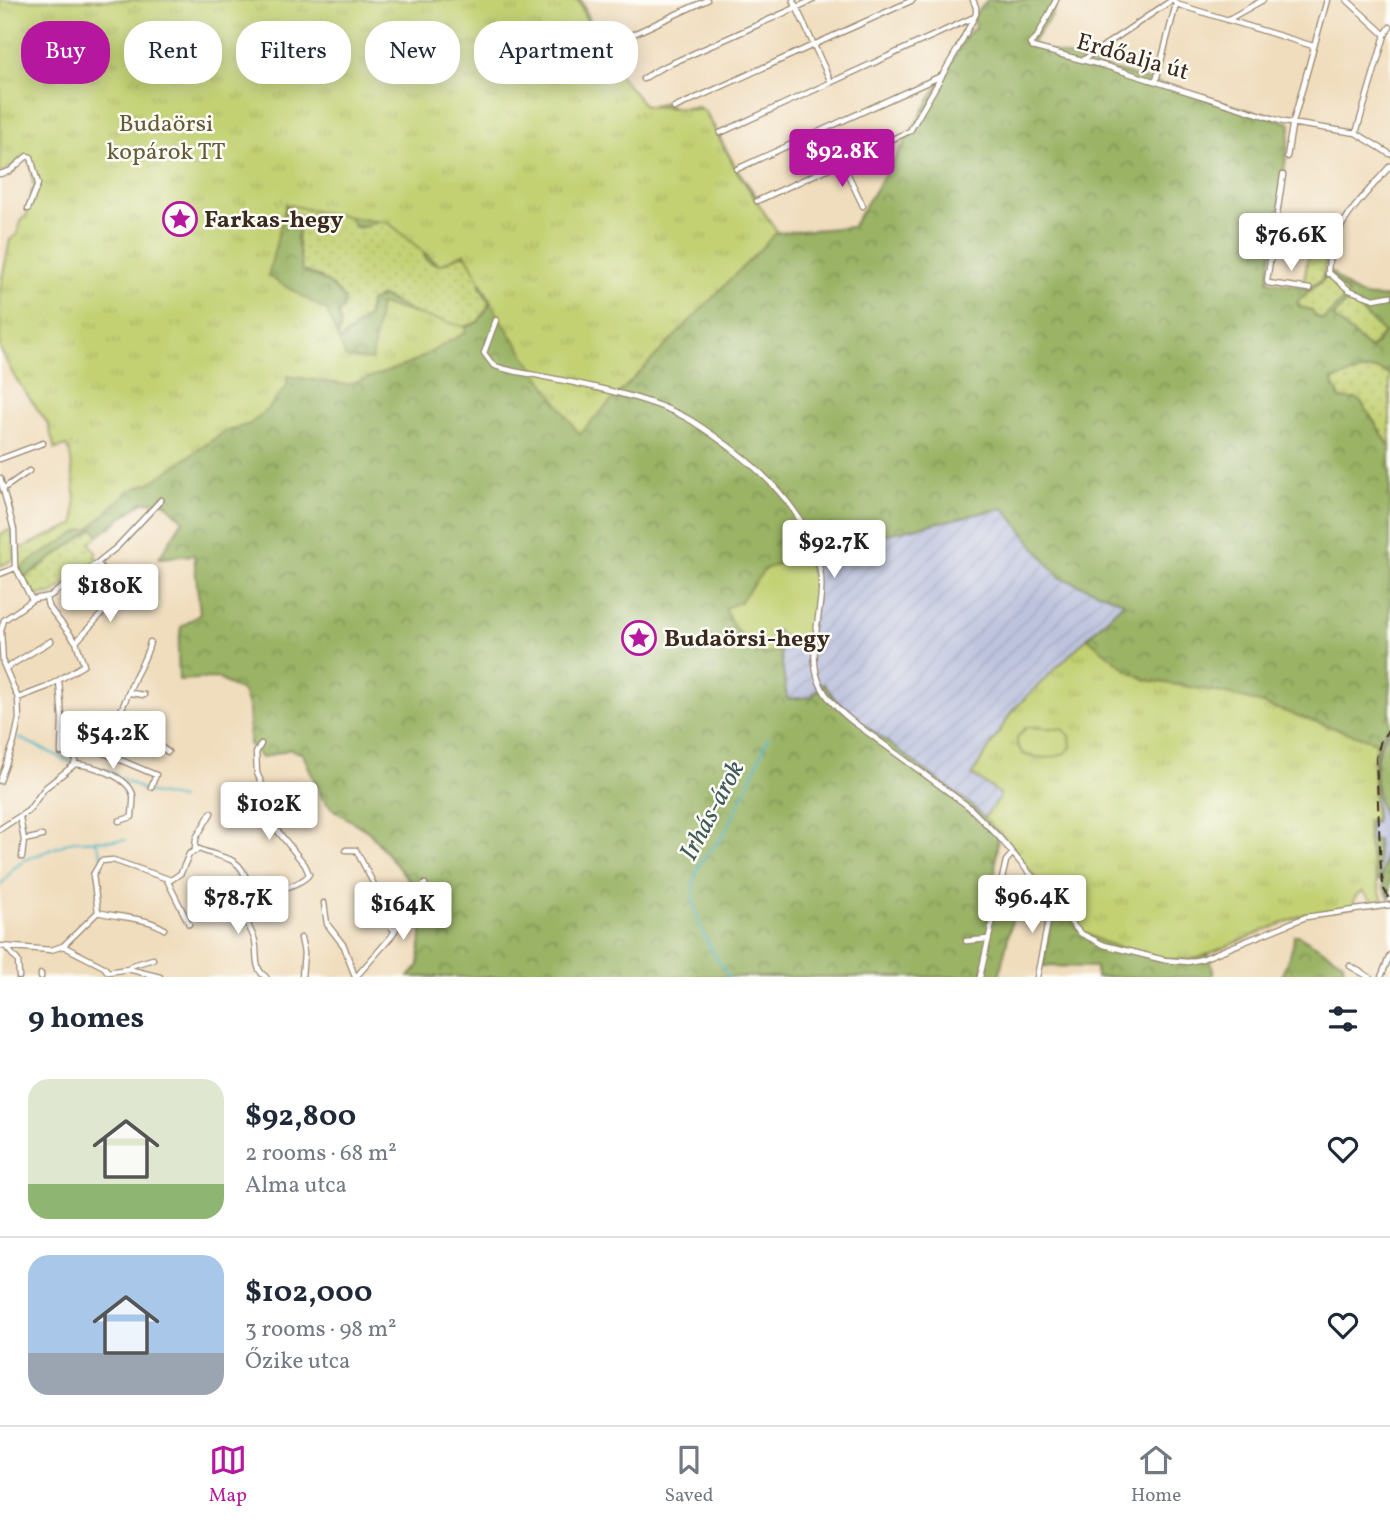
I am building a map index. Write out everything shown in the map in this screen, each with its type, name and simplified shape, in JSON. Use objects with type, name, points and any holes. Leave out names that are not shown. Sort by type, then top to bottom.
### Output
[{"type":"street","points":[[638,32],[707,0]]},
{"type":"street","points":[[793,0],[831,82]]},
{"type":"street","points":[[643,79],[652,72],[813,0]]},
{"type":"street","points":[[674,108],[913,0]]},
{"type":"street","points":[[757,201],[909,131],[963,39],[977,9],[973,0]]},
{"type":"street","name":"Erdőalja út","points":[[1056,0],[1037,37],[1030,44],[1034,48],[1156,81],[1284,122],[1356,133]]},
{"type":"street","points":[[1227,20],[1263,0]]},
{"type":"street","points":[[1287,157],[1293,122],[1327,0]]},
{"type":"street","points":[[1347,0],[1385,35]]},
{"type":"street","points":[[1173,1],[1313,46]]},
{"type":"street","points":[[1083,60],[1173,1]]},
{"type":"street","points":[[1156,81],[1173,1]]},
{"type":"street","points":[[720,133],[972,18]]},
{"type":"street","points":[[1390,27],[1385,35],[1356,133],[1390,153]]},
{"type":"street","points":[[737,169],[942,75]]},
{"type":"street","points":[[0,174],[10,171],[27,156],[31,157],[38,184],[28,209]]},
{"type":"street","points":[[842,162],[863,206]]},
{"type":"street","points":[[1390,166],[1356,202],[1337,234],[1331,249],[1328,273],[1349,290],[1374,299],[1390,296]]},
{"type":"street","points":[[1283,175],[1267,282],[1310,289]]},
{"type":"street","points":[[1299,228],[1337,234]]},
{"type":"street","points":[[496,320],[484,352],[491,363],[604,390],[683,416],[763,473],[777,488],[807,535],[820,571],[821,593],[813,663],[825,694],[836,708],[852,721],[969,807],[1074,927],[1092,940],[1156,959],[1180,962],[1202,959],[1306,918],[1389,906]]},
{"type":"street","points":[[0,459],[43,443]]},
{"type":"street","points":[[3,489],[29,471]]},
{"type":"street","points":[[1,481],[14,535],[15,568],[32,600]]},
{"type":"street","points":[[0,781],[18,730],[19,698],[5,666],[2,623],[32,600],[46,598],[97,563],[117,547],[161,500]]},
{"type":"street","points":[[0,505],[7,502]]},
{"type":"street","points":[[76,642],[127,586],[106,573],[97,563]]},
{"type":"street","points":[[0,574],[15,568]]},
{"type":"street","points":[[46,598],[48,606],[76,642],[84,665],[83,673]]},
{"type":"street","points":[[0,673],[5,666],[51,641]]},
{"type":"street","points":[[113,725],[146,659],[150,642]]},
{"type":"street","points":[[19,698],[41,690],[84,665]]},
{"type":"street","points":[[60,680],[61,754]]},
{"type":"street","points":[[130,694],[144,695]]},
{"type":"street","points":[[74,765],[76,752],[84,735],[113,725],[148,738],[167,752]]},
{"type":"street","points":[[261,744],[256,753],[257,772],[269,800],[267,809],[272,824],[305,865],[309,874],[306,880],[300,883],[279,888],[263,896],[252,895],[246,900],[245,919],[255,941],[258,969],[266,977]]},
{"type":"street","points":[[76,752],[87,746],[156,775],[151,787]]},
{"type":"street","points":[[0,761],[8,758]]},
{"type":"street","points":[[0,829],[20,818],[45,788],[74,765],[94,766],[125,784],[133,794],[131,819],[118,821]]},
{"type":"street","points":[[98,912],[93,875],[101,861],[113,860],[167,880],[174,879],[180,875],[186,859],[195,849],[196,838],[211,813]]},
{"type":"street","points":[[20,818],[24,840],[22,857]]},
{"type":"street","points":[[24,840],[43,836]]},
{"type":"street","points":[[195,849],[235,860],[252,895]]},
{"type":"street","points":[[346,850],[356,850],[381,898],[391,928],[395,931]]},
{"type":"street","points":[[980,977],[1006,861],[1012,853]]},
{"type":"street","points":[[167,880],[189,924]]},
{"type":"street","points":[[324,903],[328,928],[344,946],[356,977],[395,931],[425,884]]},
{"type":"street","points":[[1037,977],[1052,902]]},
{"type":"street","points":[[98,912],[151,922],[164,929]]},
{"type":"street","points":[[3,946],[51,950],[63,946],[98,912]]},
{"type":"street","points":[[301,938],[304,953],[302,977]]},
{"type":"street","points":[[966,942],[986,942]]},
{"type":"street","points":[[3,946],[18,961],[19,977]]},
{"type":"street","points":[[63,946],[104,967],[108,974],[128,970],[160,977]]},
{"type":"street","points":[[1381,977],[1390,954]]},
{"type":"street","points":[[128,970],[132,965],[153,959]]},
{"type":"street","points":[[1350,966],[1369,977]]},
{"type":"shaded area","points":[[1004,508],[1059,577],[1125,602],[1013,710],[972,775],[999,793],[999,799],[984,818],[971,805],[842,708],[823,684],[812,697],[787,699],[780,649],[773,632],[777,630],[790,645],[808,644],[814,575],[804,554]]},
{"type":"shaded area","points":[[1390,726],[1377,758],[1378,802],[1386,822],[1384,826],[1387,841],[1382,877],[1390,903],[1381,883],[1377,840],[1369,840],[1369,830],[1370,823],[1376,817],[1375,756],[1380,740]]},
{"type":"green space","points":[[0,0],[581,0],[590,21],[474,21],[474,84],[626,84],[645,107],[665,102],[677,110],[697,106],[707,114],[736,168],[757,197],[754,202],[772,233],[852,227],[967,35],[976,27],[972,18],[987,0],[1057,0],[1052,15],[1030,45],[1291,123],[1268,281],[1309,288],[1331,271],[1344,285],[1363,296],[1390,297],[1390,375],[1383,371],[1368,370],[1332,380],[1340,399],[1357,399],[1362,403],[1390,447],[1390,726],[1375,757],[1376,817],[1375,822],[1370,823],[1369,840],[1377,840],[1380,880],[1377,881],[1370,851],[1367,829],[1367,820],[1374,820],[1373,763],[1376,742],[1253,701],[1214,691],[1146,680],[1127,670],[1087,638],[1124,602],[1059,577],[1004,508],[815,550],[765,569],[740,602],[738,634],[764,655],[780,649],[787,699],[811,697],[824,684],[842,708],[971,805],[998,832],[994,885],[1018,893],[999,977],[409,977],[419,965],[423,906],[412,884],[369,832],[334,810],[322,798],[303,754],[290,749],[261,758],[249,744],[249,710],[243,692],[217,678],[179,680],[181,627],[200,614],[194,555],[159,558],[183,520],[164,502],[143,502],[99,535],[94,528],[24,578],[18,565],[78,524],[75,463],[40,187],[33,155],[4,171]],"holes":[[[288,203],[349,214],[353,225],[359,228],[381,221],[402,225],[420,242],[426,260],[439,265],[459,254],[466,255],[481,277],[480,286],[490,304],[478,322],[456,332],[382,296],[370,302],[368,316],[341,340],[337,340],[341,325],[338,313],[343,309],[345,300],[326,282],[302,270],[297,238],[302,218],[286,211]],[[1328,275],[1349,294],[1323,320],[1315,316],[1312,310],[1300,307],[1297,303]],[[270,277],[308,301],[241,304]],[[1347,302],[1356,306],[1384,333],[1371,350],[1333,317]]]},
{"type":"green space","name":"Budaörsi kopárok TT","points":[[0,0],[578,0],[587,21],[474,21],[474,84],[627,84],[645,106],[704,110],[737,171],[777,232],[579,434],[501,320],[465,253],[439,265],[389,223],[286,204],[268,276],[327,311],[346,358],[372,360],[380,304],[465,327],[466,332],[411,363],[348,385],[287,376],[287,386],[269,408],[250,424],[224,432],[152,482],[128,491],[89,529],[82,530],[19,570],[19,549],[75,524],[75,495],[67,446],[55,449],[48,424],[14,376],[0,349],[0,288],[10,240],[17,234],[22,218],[26,217],[36,184],[33,184],[30,159],[25,156],[0,173]]},
{"type":"green space","points":[[288,202],[402,225],[432,261],[439,265],[459,254],[466,255],[481,277],[480,286],[490,304],[478,322],[448,333],[382,296],[370,302],[368,316],[341,340],[337,340],[338,315],[322,277],[302,271],[297,238],[302,218],[286,211]]},
{"type":"green space","points":[[1310,244],[1329,247],[1322,279],[1309,288],[1303,287]]},
{"type":"green space","points":[[1328,275],[1349,295],[1323,320],[1297,303]]},
{"type":"green space","points":[[1347,302],[1356,306],[1384,333],[1370,350],[1333,317]]},
{"type":"green space","points":[[1369,368],[1390,375],[1390,447],[1362,403],[1340,399],[1332,380]]},
{"type":"green space","points":[[94,528],[99,535],[90,543],[96,552],[96,562],[52,594],[32,595],[24,578]]},
{"type":"green space","points":[[12,529],[15,559],[0,566],[0,534]]},
{"type":"green space","points":[[804,554],[815,590],[808,645],[790,645],[777,630],[774,632],[780,649],[765,655],[736,629],[725,608],[740,602],[765,569]]},
{"type":"green space","points":[[1087,638],[1127,670],[1146,680],[1214,691],[1253,701],[1376,742],[1373,763],[1375,820],[1367,820],[1367,831],[1372,862],[1384,903],[1375,904],[1362,891],[1355,897],[1353,907],[1303,915],[1201,957],[1188,959],[1138,953],[1103,941],[1077,928],[1010,847],[1010,843],[984,818],[999,799],[999,793],[972,775],[1013,710]]},
{"type":"green space","points":[[1026,727],[1062,729],[1070,736],[1071,747],[1056,757],[1023,754],[1017,745],[1017,738]]},
{"type":"green space","points":[[1390,730],[1390,899],[1382,877],[1387,841],[1384,826],[1386,822],[1378,800],[1376,775],[1379,750]]},
{"type":"green space","points":[[1054,900],[1194,958],[1208,954],[1214,970],[1212,977],[1096,977],[1096,967],[1043,966]]},
{"type":"green space","points":[[1294,935],[1343,962],[1344,972],[1357,977],[1281,977],[1293,946]]},
{"type":"waterway","name":"Irhás-árok","points":[[729,977],[699,923],[693,894],[695,879],[702,860],[721,838],[730,822],[768,737]]},
{"type":"waterway","points":[[19,738],[71,762]]},
{"type":"waterway","points":[[103,768],[116,774]]},
{"type":"waterway","points":[[121,778],[147,792],[181,799]]},
{"type":"waterway","points":[[95,840],[103,858]]},
{"type":"waterway","points":[[0,886],[14,868],[25,860],[73,841],[126,840]]},
{"type":"railway","points":[[1390,728],[1381,740],[1376,758],[1381,872],[1384,889],[1390,901]]},
{"type":"place","name":"Farkas-hegy","points":[[180,219]]},
{"type":"place","name":"Budaörsi-hegy","points":[[639,638]]}]
